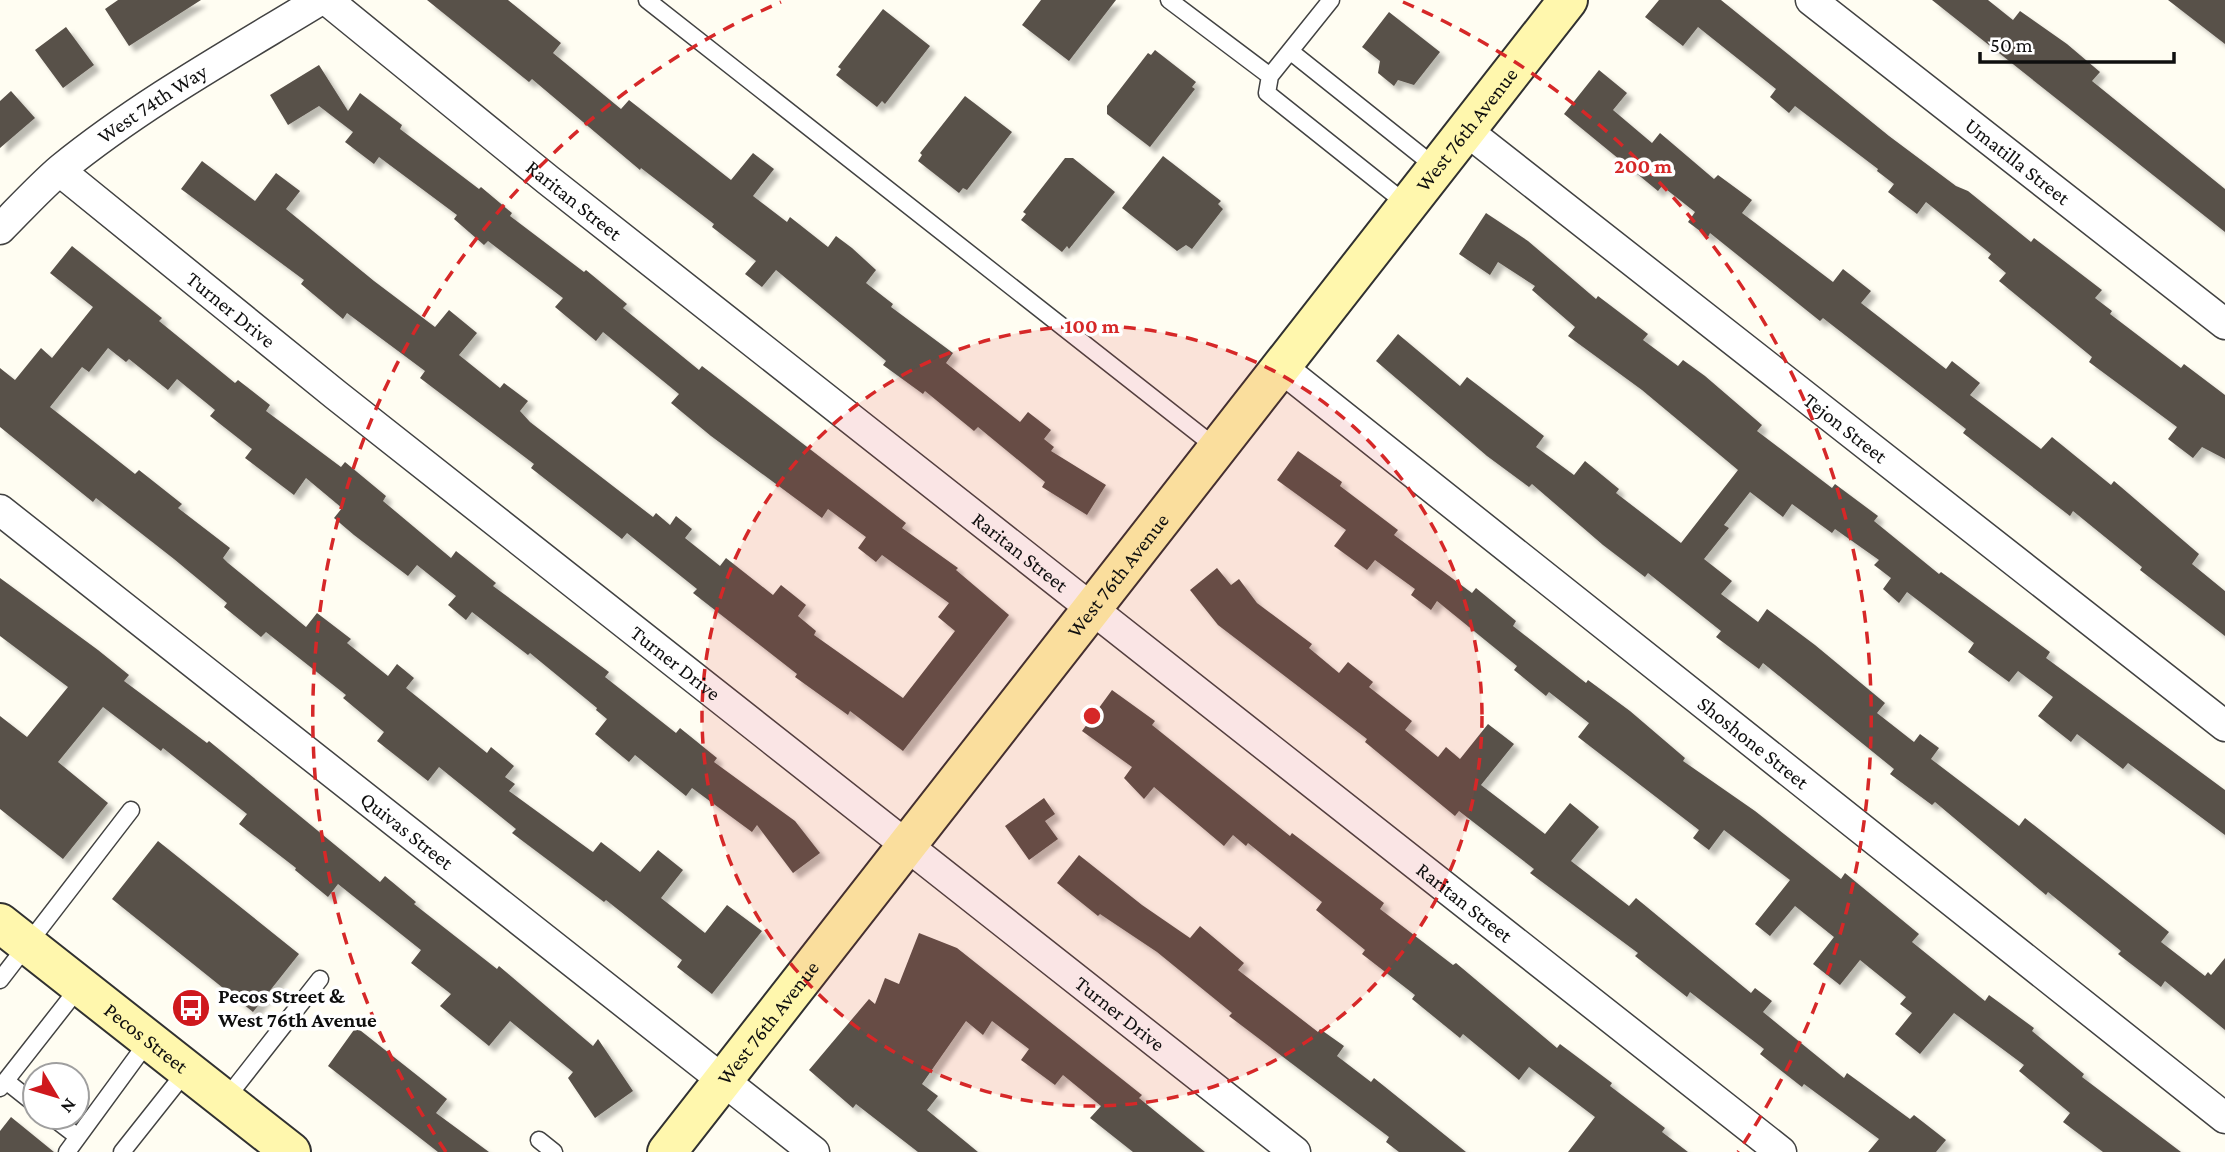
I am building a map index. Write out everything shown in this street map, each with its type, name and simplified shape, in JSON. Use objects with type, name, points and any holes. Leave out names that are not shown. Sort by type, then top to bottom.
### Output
[{"type":"street","name":"West 74th Way","points":[[0,229],[60,171],[139,111],[320,0]]},
{"type":"street","name":"Raritan Street","points":[[327,0],[548,180],[1781,1152]]},
{"type":"street","name":"West 76th Avenue","points":[[667,1152],[1568,0]]},
{"type":"street","name":"Umatilla Street","points":[[1811,0],[2225,324]]},
{"type":"street","name":"Tejon Street","points":[[1467,131],[2225,726]]},
{"type":"street","name":"Turner Drive","points":[[60,171],[336,395],[1294,1152]]},
{"type":"street","name":"Shoshone Street","points":[[1282,368],[2225,1118]]},
{"type":"street","name":"Quivas Street","points":[[0,510],[814,1152]]},
{"type":"street","name":"Pecos Street","points":[[14,934],[291,1152]]},
{"type":"lane","points":[[647,0],[1218,449]]},
{"type":"lane","points":[[1169,0],[1270,76]]},
{"type":"lane","points":[[1331,0],[1270,76],[1267,93],[1409,206]]},
{"type":"lane","points":[[1290,51],[1438,169]]},
{"type":"lane","points":[[0,980],[14,934],[131,810]]},
{"type":"lane","points":[[225,1100],[320,979]]},
{"type":"lane","points":[[21,1095],[3,1084],[80,986]]},
{"type":"lane","points":[[67,1152],[149,1040]]},
{"type":"lane","points":[[129,1150],[187,1070]]},
{"type":"lane","points":[[70,1131],[78,1137]]},
{"type":"lane","points":[[540,1140],[554,1152]]},
{"type":"building","points":[[118,0],[201,0],[129,46],[105,9]]},
{"type":"building","points":[[427,0],[508,0],[561,43],[553,53],[621,109],[629,100],[731,180],[753,153],[774,169],[753,196],[787,222],[790,217],[828,247],[836,236],[852,248],[876,270],[866,283],[893,304],[891,307],[953,353],[946,363],[1020,422],[1028,412],[1051,430],[1044,439],[1054,447],[1051,451],[1106,485],[1087,515],[1042,487],[1045,482],[978,427],[974,431],[925,391],[923,394],[883,365],[886,361],[776,270],[762,287],[745,274],[756,261],[712,227],[714,224],[641,168],[640,170],[532,79],[529,82]]},
{"type":"building","points":[[1041,0],[1116,0],[1069,61],[1022,25]]},
{"type":"building","points":[[1659,0],[1721,0],[1889,136],[1956,186],[1968,191],[2031,242],[2034,238],[2102,290],[2095,298],[2112,311],[2110,314],[2181,368],[2184,364],[2225,395],[2225,459],[2202,447],[2193,458],[2168,439],[2177,427],[2089,362],[2092,357],[1999,281],[2006,273],[1988,258],[1991,254],[1926,202],[1917,214],[1888,192],[1894,184],[1877,171],[1878,169],[1795,106],[1789,113],[1770,97],[1776,89],[1698,27],[1683,46],[1645,17]]},
{"type":"building","points":[[1932,0],[1988,0],[2013,20],[2020,11],[2067,44],[2100,72],[2092,81],[2225,189],[2225,232]]},
{"type":"building","points":[[2168,0],[2225,0],[2225,44]]},
{"type":"building","points":[[883,9],[930,46],[885,104],[882,101],[877,107],[836,75],[841,69],[838,67]]},
{"type":"building","points":[[1389,12],[1440,52],[1414,85],[1398,80],[1394,86],[1378,73],[1380,61],[1362,47]]},
{"type":"building","points":[[66,27],[94,65],[63,88],[35,50]]},
{"type":"building","points":[[1155,50],[1196,82],[1192,87],[1195,89],[1150,147],[1107,114],[1107,106],[1148,53],[1151,55]]},
{"type":"building","points":[[319,65],[348,111],[360,93],[402,125],[400,129],[479,189],[481,187],[512,213],[510,216],[584,272],[586,270],[627,304],[623,308],[699,370],[702,366],[906,523],[902,528],[958,568],[956,570],[1009,615],[903,751],[850,711],[848,715],[795,677],[797,674],[693,593],[697,589],[627,533],[622,539],[531,468],[534,464],[420,378],[425,371],[347,313],[343,319],[301,284],[304,280],[181,189],[202,161],[255,201],[276,173],[300,191],[286,209],[374,281],[435,327],[449,310],[477,333],[459,355],[500,388],[504,383],[528,401],[520,411],[530,422],[653,517],[656,513],[670,525],[676,516],[692,529],[685,538],[720,566],[726,558],[773,595],[781,585],[806,605],[798,616],[816,631],[814,635],[903,698],[955,631],[938,617],[949,603],[882,555],[876,562],[858,548],[866,537],[828,509],[822,518],[711,436],[671,403],[679,394],[603,332],[596,341],[555,307],[563,298],[488,241],[484,245],[454,219],[457,215],[379,157],[374,164],[345,142],[353,132],[319,106],[288,125],[270,95]]},
{"type":"building","points":[[1599,70],[1627,93],[1613,110],[1652,143],[1660,133],[1714,179],[1718,175],[1752,200],[1742,213],[1833,282],[1843,269],[1871,291],[1861,303],[1946,369],[1952,361],[1980,383],[1970,395],[2041,449],[2052,437],[2111,485],[2114,481],[2199,554],[2192,564],[2225,591],[2225,636],[2140,570],[2142,567],[2073,511],[2070,516],[1963,433],[1966,429],[1823,318],[1820,321],[1710,233],[1708,237],[1688,222],[1695,212],[1662,186],[1658,191],[1564,114]]},
{"type":"building","points":[[11,91],[35,118],[0,148],[0,101]]},
{"type":"building","points":[[965,96],[1012,132],[967,190],[963,188],[959,193],[918,161],[922,155],[920,153]]},
{"type":"building","points":[[1163,156],[1221,201],[1218,204],[1223,209],[1192,249],[1186,245],[1177,251],[1122,208]]},
{"type":"building","points":[[1065,158],[1073,158],[1115,192],[1069,249],[1067,246],[1062,252],[1021,220],[1026,214],[1023,212]]},
{"type":"building","points":[[1486,213],[1528,241],[1596,299],[1598,296],[1648,334],[1643,340],[1678,366],[1683,360],[1705,376],[1762,425],[1757,431],[1832,488],[1835,484],[1878,516],[1874,521],[1939,574],[1941,572],[2050,652],[2046,658],[2225,790],[2225,835],[2128,763],[2123,769],[2077,734],[2071,742],[2038,716],[2053,697],[2018,671],[2009,682],[1968,652],[1974,643],[1907,592],[1899,603],[1883,589],[1891,578],[1874,565],[1879,560],[1835,529],[1832,533],[1792,504],[1783,517],[1750,492],[1724,525],[1729,528],[1704,559],[1732,581],[1721,594],[1758,622],[1767,609],[1815,645],[1885,703],[1877,713],[1914,742],[1920,734],[1939,748],[1931,759],[2019,826],[2025,818],[2169,932],[2161,942],[2205,976],[2208,972],[2211,975],[2225,958],[2225,1030],[2165,981],[2161,987],[2118,954],[2121,951],[2048,892],[2046,895],[1935,802],[1932,805],[1890,774],[1894,769],[1763,663],[1759,669],[1716,637],[1721,631],[1648,573],[1645,577],[1603,545],[1532,484],[1529,487],[1487,456],[1376,361],[1398,334],[1460,386],[1467,377],[1544,436],[1536,447],[1574,475],[1585,461],[1619,489],[1616,493],[1681,543],[1738,470],[1642,390],[1568,336],[1575,327],[1532,290],[1535,286],[1498,262],[1490,275],[1459,254]]},
{"type":"building","points":[[72,246],[162,318],[159,321],[235,383],[238,380],[270,405],[266,411],[341,467],[345,462],[386,496],[383,501],[451,558],[456,551],[496,583],[493,586],[609,672],[605,677],[676,733],[680,728],[717,758],[714,762],[795,821],[820,853],[793,873],[757,825],[752,832],[692,788],[686,796],[635,755],[629,762],[595,734],[607,719],[597,708],[530,653],[528,655],[472,612],[466,620],[448,605],[456,596],[417,565],[408,576],[354,535],[334,518],[342,508],[306,478],[294,495],[245,458],[252,449],[210,416],[215,410],[177,379],[168,390],[129,359],[126,362],[108,348],[89,372],[82,367],[50,407],[135,474],[139,470],[182,504],[178,508],[230,548],[223,558],[228,563],[306,627],[317,613],[351,639],[347,643],[388,676],[397,664],[414,678],[406,688],[487,753],[491,747],[514,766],[505,777],[515,784],[509,791],[593,852],[601,842],[640,872],[658,850],[683,870],[661,898],[705,933],[727,905],[762,931],[712,994],[677,967],[682,960],[606,900],[604,902],[512,833],[516,829],[439,767],[428,781],[377,741],[384,732],[343,698],[346,695],[266,632],[261,637],[224,607],[227,603],[174,559],[96,498],[93,502],[0,427],[0,368],[15,380],[41,348],[52,358],[93,307],[50,273]]},
{"type":"building","points":[[1298,451],[1342,482],[1340,486],[1398,530],[1394,535],[1472,593],[1476,588],[1516,621],[1513,626],[1586,683],[1588,680],[1630,711],[1685,758],[1683,761],[1755,811],[1841,879],[1845,873],[1919,934],[1912,942],[1985,1001],[1989,995],[2034,1028],[2032,1031],[2084,1074],[2082,1077],[2181,1152],[2103,1152],[2063,1122],[2070,1113],[2019,1071],[2024,1065],[1954,1013],[1920,1054],[1895,1034],[1912,1013],[1900,1004],[1906,997],[1860,960],[1840,985],[1813,964],[1834,937],[1795,906],[1770,936],[1755,924],[1790,880],[1724,830],[1709,850],[1693,838],[1699,830],[1578,737],[1589,723],[1549,692],[1546,696],[1514,670],[1517,666],[1437,601],[1431,610],[1411,595],[1415,589],[1375,560],[1367,570],[1334,546],[1346,530],[1277,480]]},
{"type":"building","points":[[1217,568],[1231,585],[1239,579],[1257,603],[1312,644],[1309,648],[1339,673],[1348,662],[1373,682],[1369,687],[1412,721],[1405,730],[1438,757],[1446,747],[1460,759],[1488,724],[1514,744],[1481,785],[1545,834],[1570,803],[1599,827],[1571,861],[1629,906],[1636,898],[1751,993],[1755,988],[1772,1001],[1763,1012],[1844,1078],[1847,1073],[1910,1119],[1914,1115],[1946,1140],[1936,1152],[1868,1152],[1879,1139],[1804,1084],[1802,1087],[1760,1054],[1764,1049],[1690,992],[1687,997],[1635,956],[1638,953],[1530,873],[1534,869],[1459,811],[1455,816],[1365,742],[1367,739],[1218,625],[1190,590]]},
{"type":"building","points":[[0,578],[98,650],[129,675],[124,681],[207,743],[209,741],[380,882],[385,876],[416,902],[414,904],[497,969],[499,966],[593,1046],[598,1039],[633,1091],[595,1118],[568,1078],[573,1072],[510,1021],[489,1046],[440,1006],[451,994],[411,963],[421,950],[338,884],[328,897],[295,870],[296,868],[239,824],[247,814],[163,748],[161,751],[103,707],[58,762],[108,803],[63,859],[0,809],[0,716],[27,737],[68,687],[0,636]]},
{"type":"building","points":[[1112,690],[1155,721],[1152,725],[1290,836],[1292,833],[1384,903],[1380,909],[1453,965],[1456,963],[1557,1048],[1560,1044],[1612,1083],[1610,1086],[1665,1128],[1662,1132],[1688,1152],[1568,1152],[1595,1117],[1529,1067],[1519,1080],[1463,1034],[1460,1038],[1412,999],[1415,995],[1362,954],[1365,950],[1316,910],[1322,902],[1248,843],[1246,846],[1233,835],[1224,846],[1154,787],[1144,799],[1124,778],[1132,767],[1082,731]]},
{"type":"building","points":[[1044,798],[1055,814],[1045,821],[1058,839],[1029,860],[1005,826]]},
{"type":"building","points":[[158,841],[299,954],[253,1012],[112,899]]},
{"type":"building","points":[[1079,855],[1142,905],[1190,938],[1200,926],[1244,963],[1238,970],[1318,1032],[1320,1029],[1344,1046],[1337,1056],[1371,1082],[1374,1078],[1466,1152],[1399,1152],[1386,1142],[1389,1137],[1229,1016],[1232,1013],[1157,952],[1100,914],[1098,916],[1057,883]]},
{"type":"building","points":[[919,933],[957,948],[1142,1095],[1139,1098],[1205,1152],[1133,1152],[1090,1118],[1101,1106],[1063,1075],[1055,1085],[1021,1060],[1029,1049],[992,1021],[983,1035],[966,1021],[922,1084],[938,1096],[927,1110],[978,1152],[918,1152],[856,1104],[853,1108],[809,1070],[869,999],[875,1004],[885,978],[899,984]]},
{"type":"building","points":[[356,1027],[447,1099],[436,1113],[489,1152],[438,1152],[328,1066]]},
{"type":"building","points":[[11,1117],[21,1125],[21,1131],[28,1131],[54,1152],[0,1152],[0,1131]]},
{"type":"place","name":"Pecos Street & West 76th Avenue","points":[[191,1008]]}]
